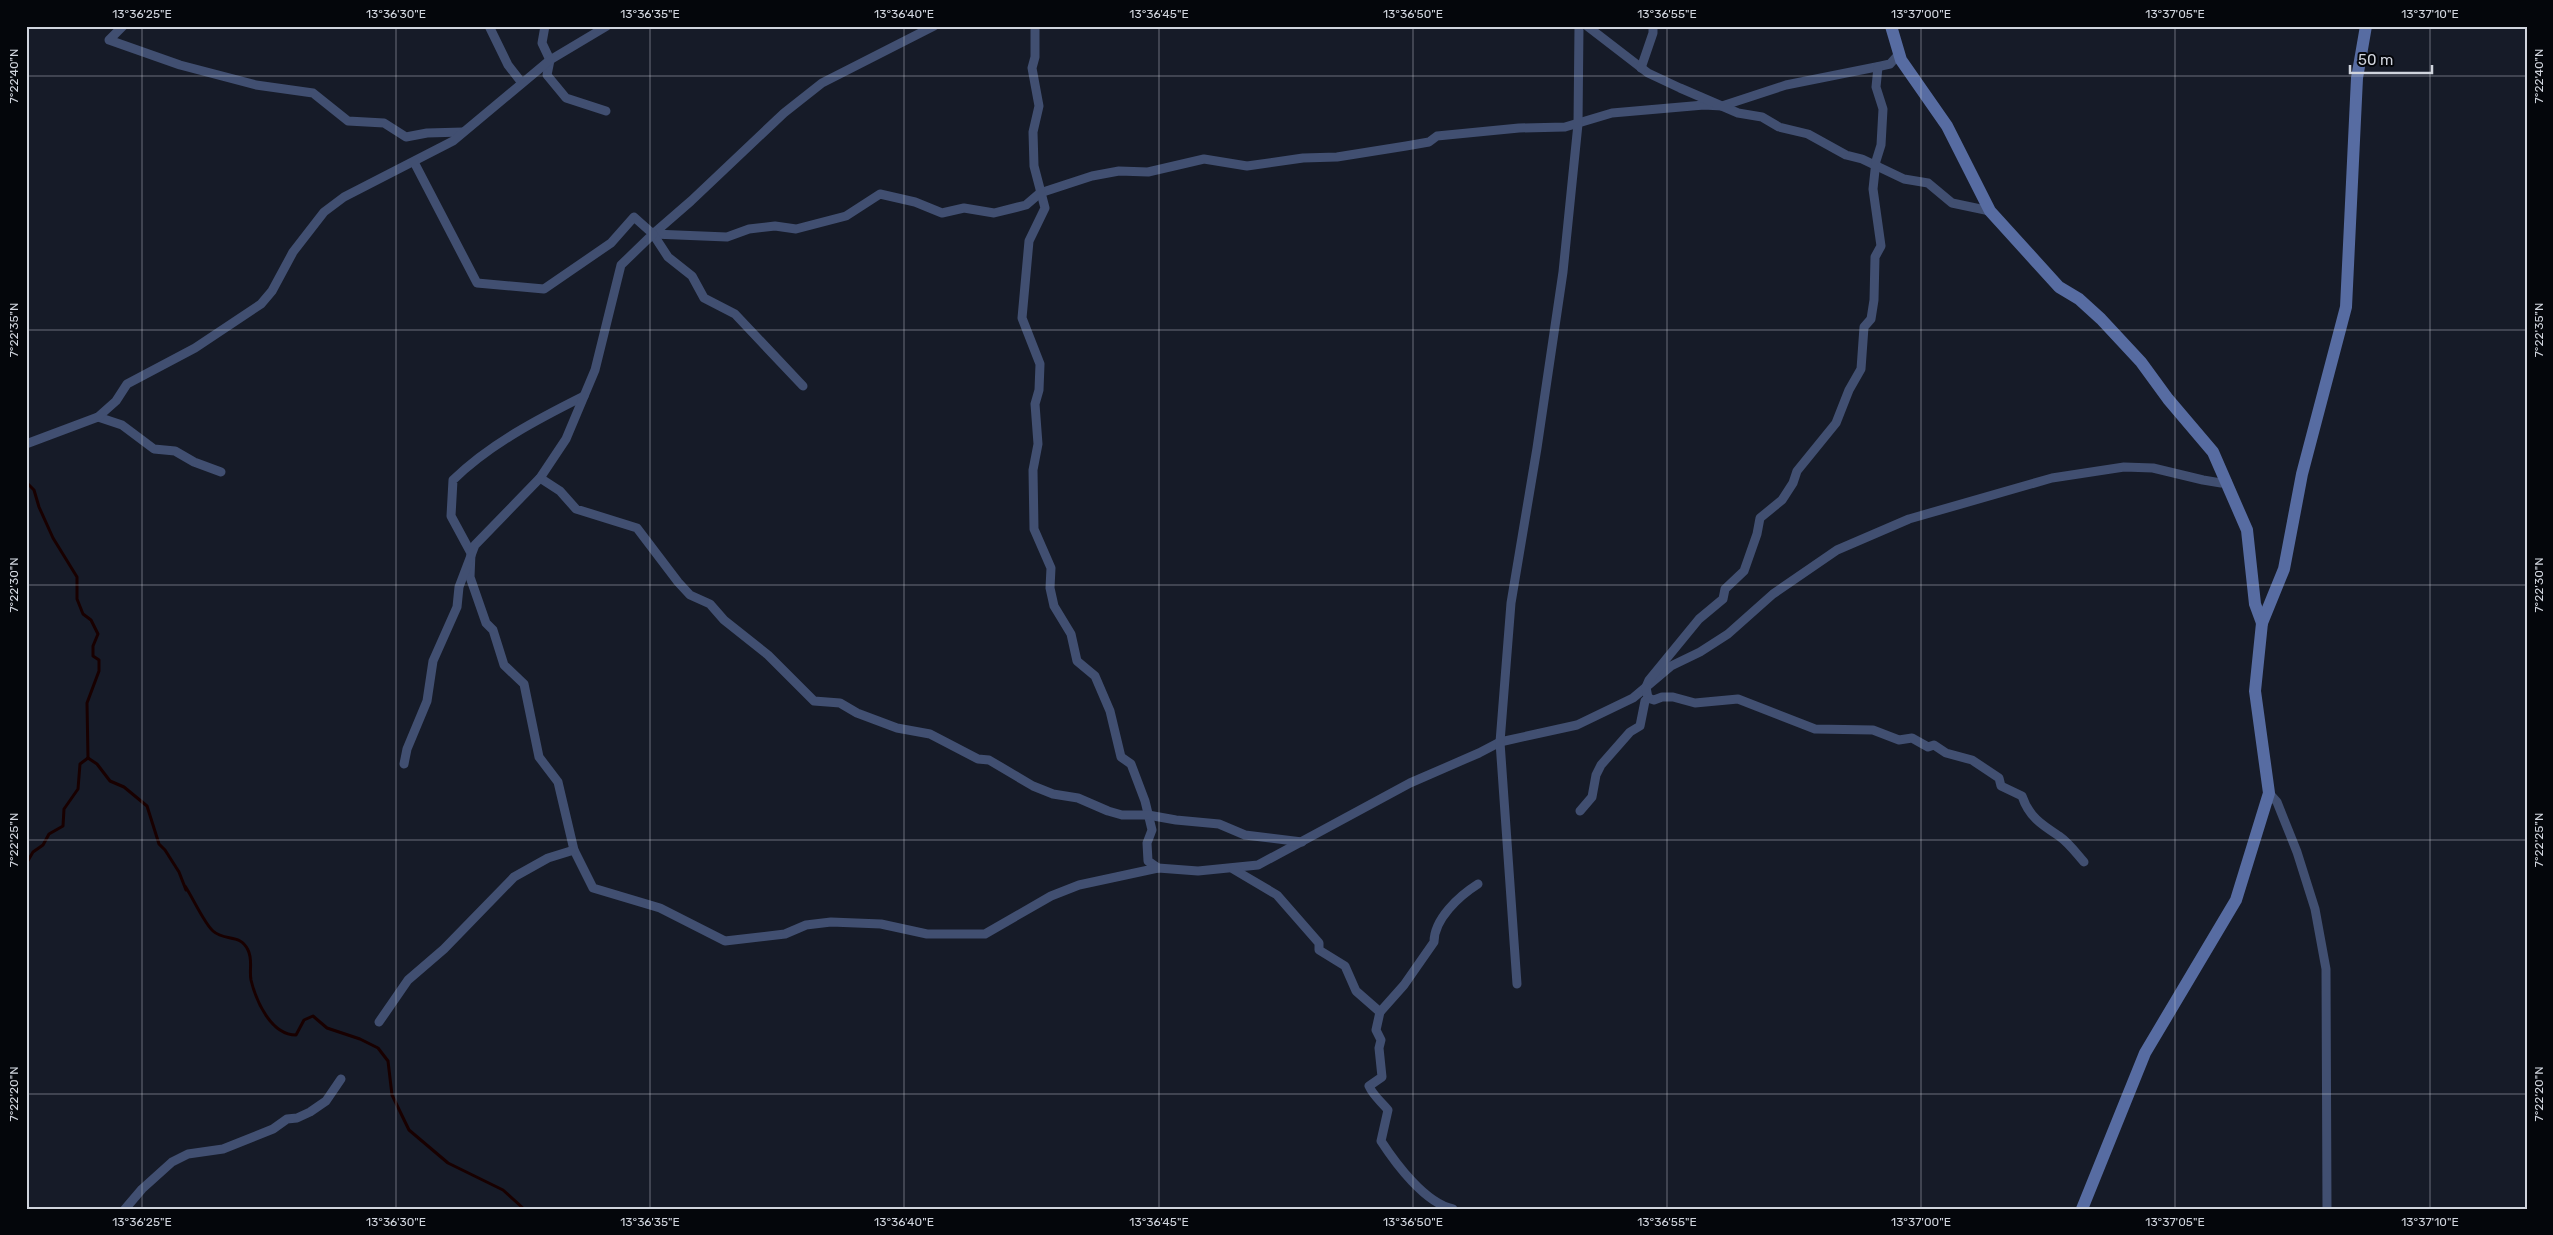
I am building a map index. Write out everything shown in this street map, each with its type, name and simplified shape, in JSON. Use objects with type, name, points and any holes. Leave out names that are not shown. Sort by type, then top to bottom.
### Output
[{"type":"street","points":[[123,26],[109,40],[180,65],[256,85],[313,92],[348,121],[384,123],[406,137],[427,133],[463,132]]},
{"type":"street","points":[[489,26],[508,65],[522,83]]},
{"type":"street","points":[[545,26],[542,43],[550,60],[547,75],[566,98],[606,111]]},
{"type":"street","points":[[26,444],[98,416],[116,401],[127,384],[195,348],[262,304],[276,286],[294,252],[324,212],[344,197],[452,141],[550,60],[607,26]]},
{"type":"street","points":[[404,764],[407,749],[428,701],[433,661],[457,607],[460,587],[471,553],[481,537],[540,478],[566,438],[596,370],[621,265],[653,234],[691,202],[784,113],[822,83],[934,26]]},
{"type":"street","points":[[1035,26],[1035,57],[1032,68],[1040,106],[1034,132],[1034,166],[1045,208],[1029,240],[1022,318],[1040,364],[1039,390],[1034,404],[1038,444],[1034,470],[1034,529],[1051,568],[1050,588],[1054,606],[1071,634],[1077,662],[1095,676],[1110,711],[1122,757],[1131,764],[1146,801],[1152,830],[1147,843],[1147,856],[1148,861],[1158,868]]},
{"type":"street","points":[[1517,984],[1500,742],[1511,603],[1537,448],[1563,272],[1578,124],[1579,26]]},
{"type":"street","points":[[1587,26],[1641,68],[1722,106],[1738,112],[1762,117],[1779,127],[1808,134],[1846,155],[1904,179],[1928,183],[1952,202],[1990,211]]},
{"type":"street","points":[[1641,68],[1653,33],[1653,26]]},
{"type":"street","points":[[1891,26],[1901,60],[1947,126],[1990,211],[2059,287],[2079,299],[2101,319],[2141,362],[2168,400],[2214,452],[2247,530],[2255,604],[2262,623]]},
{"type":"street","points":[[2082,1209],[2145,1053],[2236,900],[2269,793],[2255,691],[2262,623],[2284,569],[2302,474],[2346,306],[2357,78],[2366,26]]},
{"type":"street","points":[[653,234],[727,237],[749,229],[775,226],[796,229],[846,216],[880,194],[915,202],[942,213],[964,208],[994,213],[1026,205],[1040,193],[1092,176],[1119,171],[1148,172],[1204,160],[1247,166],[1384,151],[1429,142],[1437,136],[1519,128],[1565,127],[1612,114],[1704,105],[1722,106],[1786,85],[1890,64],[1899,54]]},
{"type":"street","points":[[1580,810],[1592,797],[1596,775],[1601,765],[1630,732],[1640,726],[1645,701],[1648,698],[1646,687],[1661,665],[1699,619],[1723,599],[1726,589],[1744,571],[1757,534],[1760,518],[1782,500],[1793,483],[1797,471],[1836,423],[1849,390],[1861,369],[1864,327],[1871,319],[1875,295],[1875,257],[1881,246],[1873,189],[1881,145],[1883,109],[1876,87],[1878,67]]},
{"type":"street","points":[[414,162],[477,283],[544,290],[611,244],[634,217],[653,234],[668,257],[692,276],[704,298],[735,314],[803,386]]},
{"type":"street","points":[[584,396],[541,417],[475,459],[453,480],[451,516],[471,553],[470,577],[486,623],[493,630],[504,666],[524,684],[538,757],[558,782],[574,850],[593,888],[660,908],[725,941],[785,934],[806,924],[831,922],[881,924],[927,934],[985,934],[1051,896],[1079,885],[1158,868],[1198,871],[1258,865],[1410,783],[1479,754],[1500,742],[1569,728],[1633,698],[1671,666],[1700,652],[1728,634],[1772,594],[1837,550],[1909,519],[2002,490],[2023,487],[2052,478],[2124,467],[2153,468],[2203,480],[2221,483],[2227,481]]},
{"type":"street","points":[[98,416],[122,425],[154,449],[175,451],[194,462],[221,472]]},
{"type":"street","points":[[540,478],[560,491],[576,510],[637,528],[678,582],[690,594],[710,604],[724,620],[768,655],[814,701],[840,703],[857,713],[896,728],[930,734],[948,741],[978,759],[989,760],[1033,786],[1053,794],[1078,798],[1096,807],[1122,814],[1148,815],[1219,824],[1245,835],[1302,842]]},
{"type":"street","points":[[1648,698],[1654,700],[1662,697],[1673,697],[1696,703],[1738,699],[1815,729],[1873,730],[1899,740],[1912,738],[1928,746],[1934,745],[1946,753],[1972,760],[1999,778],[2001,786],[2022,796],[2026,809],[2048,832],[2058,836],[2071,846],[2084,862]]},
{"type":"street","points":[[2269,793],[2277,802],[2297,852],[2316,917],[2326,969],[2327,1209]]},
{"type":"street","points":[[379,1022],[408,980],[444,949],[514,877],[548,858],[574,850]]},
{"type":"street","points":[[1233,869],[1277,895],[1319,943],[1319,950],[1345,966],[1356,991],[1380,1012]]},
{"type":"street","points":[[1453,1209],[1445,1207],[1420,1188],[1395,1162],[1381,1141],[1388,1110],[1382,1101],[1374,1098],[1369,1086],[1382,1078],[1379,1048],[1381,1040],[1376,1030],[1380,1012],[1404,985],[1434,942],[1434,935],[1443,916],[1460,896],[1478,884]]},
{"type":"street","points":[[125,1209],[142,1189],[172,1162],[188,1154],[223,1149],[273,1129],[287,1119],[297,1118],[310,1112],[326,1101],[340,1080]]},
{"type":"waterway","points":[[26,482],[34,490],[39,507],[53,538],[77,577],[77,599],[83,614],[91,620],[98,634],[93,646],[93,656],[99,660],[99,671],[87,703],[88,758]]},
{"type":"waterway","points":[[88,758],[97,764],[110,781],[124,787],[147,806],[159,844],[179,872],[186,890],[185,886],[213,931],[222,936],[237,939],[245,945],[250,958],[253,988],[261,1007],[272,1023],[279,1029],[296,1035],[304,1020],[313,1016],[327,1028],[360,1039],[378,1048],[388,1061],[392,1095],[409,1130],[448,1163],[503,1190],[524,1209]]},
{"type":"waterway","points":[[26,864],[33,852],[43,845],[49,834],[63,826],[64,809],[78,789],[80,764],[88,758]]}]
